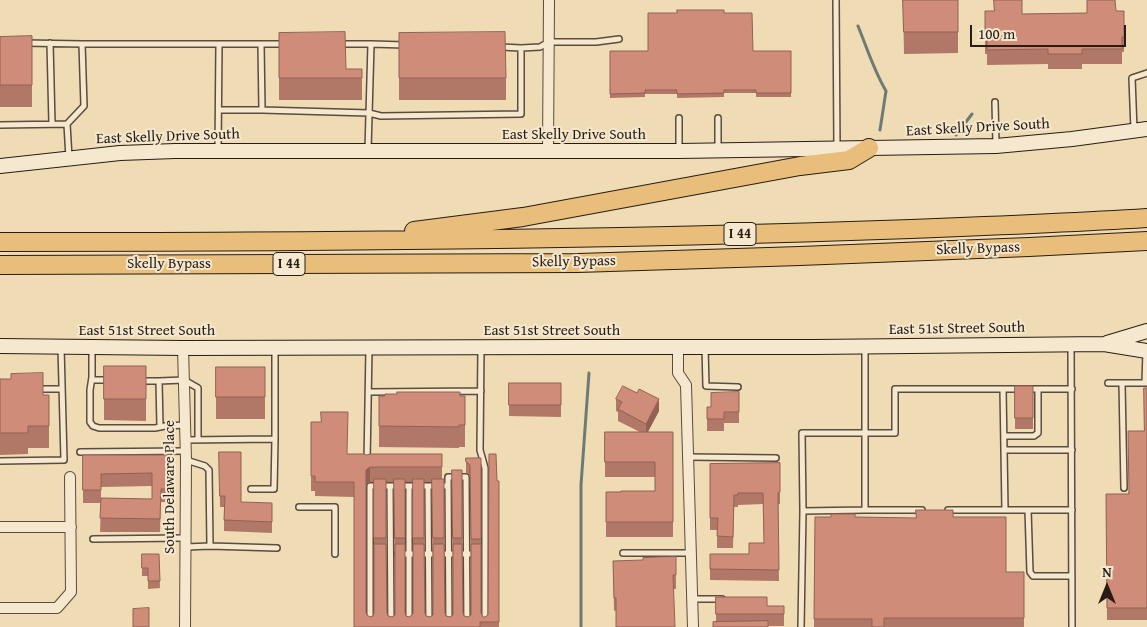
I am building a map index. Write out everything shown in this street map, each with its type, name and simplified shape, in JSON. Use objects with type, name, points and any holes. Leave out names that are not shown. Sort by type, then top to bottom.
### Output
[{"type":"highway","points":[[332,242],[524,216],[800,166],[849,160],[869,148]]},
{"type":"highway","name":"Skelly Bypass","points":[[0,242],[332,242],[640,237],[806,233],[1147,218]]},
{"type":"highway","name":"Skelly Bypass","points":[[0,265],[578,263],[800,256],[1147,241]]},
{"type":"main road","name":"East Skelly Drive South","points":[[0,166],[120,153],[218,150],[548,151],[996,146],[1072,139],[1140,129]]},
{"type":"main road","name":"East 51st Street South","points":[[1104,344],[1147,331]]},
{"type":"main road","name":"East 51st Street South","points":[[0,346],[275,348],[1104,344],[1146,351]]},
{"type":"street","points":[[548,151],[549,0]]},
{"type":"street","points":[[678,346],[678,372],[686,385],[693,627]]},
{"type":"street","name":"South Delaware Place","points":[[184,348],[186,627]]},
{"type":"street","points":[[0,608],[57,608],[71,592],[70,477]]},
{"type":"street","points":[[0,526],[71,526]]},
{"type":"lane","points":[[836,0],[837,148]]},
{"type":"lane","points":[[492,47],[540,47],[549,42],[596,42],[619,39]]},
{"type":"lane","points":[[17,43],[291,44]]},
{"type":"lane","points":[[50,43],[52,124]]},
{"type":"lane","points":[[0,125],[67,124],[84,106],[82,44]]},
{"type":"lane","points":[[218,150],[219,44]]},
{"type":"lane","points":[[261,44],[262,110]]},
{"type":"lane","points":[[331,44],[408,45]]},
{"type":"lane","points":[[368,150],[370,44]]},
{"type":"lane","points":[[219,110],[369,112],[381,116],[521,114],[521,48]]},
{"type":"lane","points":[[1140,129],[1132,78],[1147,73]]},
{"type":"lane","points":[[995,102],[996,146]]},
{"type":"lane","points":[[679,118],[679,150]]},
{"type":"lane","points":[[718,118],[718,150]]},
{"type":"lane","points":[[67,124],[69,158]]},
{"type":"lane","points":[[1071,344],[1072,627]]},
{"type":"lane","points":[[865,346],[865,510]]},
{"type":"lane","points":[[0,461],[64,460],[61,347]]},
{"type":"lane","points":[[92,347],[90,422],[93,426],[100,428],[185,426]]},
{"type":"lane","points":[[367,465],[368,347]]},
{"type":"lane","points":[[481,347],[480,450],[485,468],[485,627]]},
{"type":"lane","points":[[705,347],[706,386],[738,388]]},
{"type":"lane","points":[[251,489],[274,488],[275,348]]},
{"type":"lane","points":[[1108,383],[1146,383],[1146,351]]},
{"type":"lane","points":[[92,380],[111,380]]},
{"type":"lane","points":[[130,381],[184,380],[198,388],[198,440]]},
{"type":"lane","points":[[160,381],[160,426]]},
{"type":"lane","points":[[1122,383],[1124,488]]},
{"type":"lane","points":[[36,389],[62,389]]},
{"type":"lane","points":[[801,627],[804,511],[802,433],[895,433],[895,389],[1072,389]]},
{"type":"lane","points":[[1004,389],[1005,510]]},
{"type":"lane","points":[[1004,436],[1034,436],[1038,433],[1038,389]]},
{"type":"lane","points":[[369,392],[481,391]]},
{"type":"lane","points":[[185,440],[275,439]]},
{"type":"lane","points":[[1004,450],[1072,450]]},
{"type":"lane","points":[[80,452],[186,455],[205,466],[209,470],[210,546]]},
{"type":"lane","points":[[689,457],[776,458]]},
{"type":"lane","points":[[449,627],[448,477],[466,477],[467,627]]},
{"type":"lane","points":[[370,627],[370,486],[448,486]]},
{"type":"lane","points":[[390,486],[391,627]]},
{"type":"lane","points":[[409,486],[409,627]]},
{"type":"lane","points":[[428,486],[429,627]]},
{"type":"lane","points":[[299,508],[335,507],[335,554]]},
{"type":"lane","points":[[804,511],[932,510]]},
{"type":"lane","points":[[940,510],[1072,510]]},
{"type":"lane","points":[[1028,510],[1030,572],[1033,576],[1072,576]]},
{"type":"lane","points":[[93,539],[276,548]]},
{"type":"lane","points":[[623,553],[691,554]]},
{"type":"lane","points":[[370,554],[377,554]]},
{"type":"lane","points":[[384,554],[485,554]]},
{"type":"lane","points":[[692,599],[730,599]]},
{"type":"building","points":[[903,0],[958,0],[958,32],[904,32]]},
{"type":"building","points":[[994,0],[1022,0],[1022,14],[1087,13],[1087,0],[1115,0],[1116,11],[1124,11],[1122,49],[1082,49],[1082,54],[1048,54],[1048,49],[987,50],[985,11],[994,11]]},
{"type":"building","points":[[677,10],[724,10],[724,13],[752,13],[753,51],[791,51],[791,93],[756,93],[756,90],[724,90],[724,93],[677,94],[677,90],[645,90],[645,93],[610,94],[610,51],[648,51],[648,13],[677,13]]},
{"type":"building","points":[[345,32],[346,69],[362,69],[362,78],[279,78],[279,33]]},
{"type":"building","points":[[505,32],[506,78],[399,78],[399,33]]},
{"type":"building","points":[[32,36],[32,85],[0,85],[0,37]]},
{"type":"building","points":[[104,366],[146,366],[146,399],[104,399]]},
{"type":"building","points":[[216,367],[265,367],[265,397],[216,397]]},
{"type":"building","points":[[43,373],[43,395],[49,395],[49,426],[28,426],[28,433],[0,433],[0,379],[11,379],[11,374]]},
{"type":"building","points":[[509,383],[561,383],[561,405],[509,405]]},
{"type":"building","points":[[623,386],[637,393],[639,389],[659,399],[646,424],[618,409],[622,402],[616,399]]},
{"type":"building","points":[[1015,386],[1033,386],[1033,418],[1015,418]]},
{"type":"building","points":[[1144,388],[1147,388],[1147,608],[1107,608],[1106,494],[1129,494],[1128,431],[1144,431]]},
{"type":"building","points":[[397,392],[460,392],[460,396],[465,396],[465,425],[459,425],[459,427],[379,426],[379,396],[397,394]]},
{"type":"building","points":[[739,392],[739,412],[724,412],[724,419],[707,419],[707,407],[711,407],[711,393]]},
{"type":"building","points":[[321,412],[348,412],[347,454],[442,454],[442,467],[370,467],[366,470],[366,613],[370,617],[374,613],[374,544],[386,544],[387,613],[388,616],[392,617],[395,615],[395,544],[405,544],[405,613],[409,617],[413,613],[413,544],[424,544],[425,613],[426,616],[430,617],[433,615],[433,544],[444,544],[445,613],[446,616],[450,617],[453,615],[453,544],[462,544],[463,613],[464,616],[468,617],[471,615],[471,544],[481,544],[481,613],[483,617],[488,615],[489,454],[496,454],[497,481],[499,481],[499,622],[480,622],[480,627],[354,627],[354,482],[315,482],[315,476],[311,476],[311,422],[321,422]]},
{"type":"building","points":[[605,432],[673,432],[673,522],[606,522],[606,492],[655,491],[655,462],[605,462]]},
{"type":"building","points":[[219,452],[241,452],[241,502],[272,503],[272,522],[224,520],[225,496],[220,496]]},
{"type":"building","points":[[83,455],[169,455],[169,489],[161,489],[160,519],[100,518],[101,498],[152,499],[152,473],[101,474],[101,490],[83,490]]},
{"type":"building","points":[[466,458],[481,458],[481,539],[471,539],[470,466],[466,462]]},
{"type":"building","points":[[780,463],[780,492],[778,493],[779,570],[710,569],[710,554],[749,554],[749,543],[764,543],[763,493],[738,493],[738,495],[734,495],[733,537],[717,536],[718,518],[710,518],[710,464]]},
{"type":"building","points":[[452,470],[462,470],[462,538],[453,538]]},
{"type":"building","points":[[374,479],[386,479],[386,538],[374,538]]},
{"type":"building","points":[[394,479],[405,479],[405,538],[395,538]]},
{"type":"building","points":[[413,479],[424,479],[424,538],[413,538]]},
{"type":"building","points":[[432,479],[444,479],[444,538],[433,538]]},
{"type":"building","points":[[916,510],[953,510],[953,517],[1006,517],[1006,572],[1024,572],[1024,618],[884,618],[884,627],[872,627],[872,619],[814,619],[815,517],[831,517],[831,514],[855,514],[855,517],[916,518]]},
{"type":"building","points":[[142,554],[159,554],[160,581],[148,581],[148,568],[142,568]]},
{"type":"building","points":[[676,557],[676,575],[673,575],[675,627],[616,627],[613,561]]},
{"type":"building","points":[[716,597],[767,597],[767,606],[784,606],[784,614],[716,614]]},
{"type":"building","points":[[149,608],[149,627],[133,627],[133,609]]},
{"type":"building","points":[[768,621],[768,627],[713,627],[713,622]]},
{"type":"waterway","points":[[858,26],[874,67],[886,91],[880,130]]},
{"type":"waterway","points":[[956,135],[972,114]]},
{"type":"waterway","points":[[581,627],[581,485],[589,373]]}]
